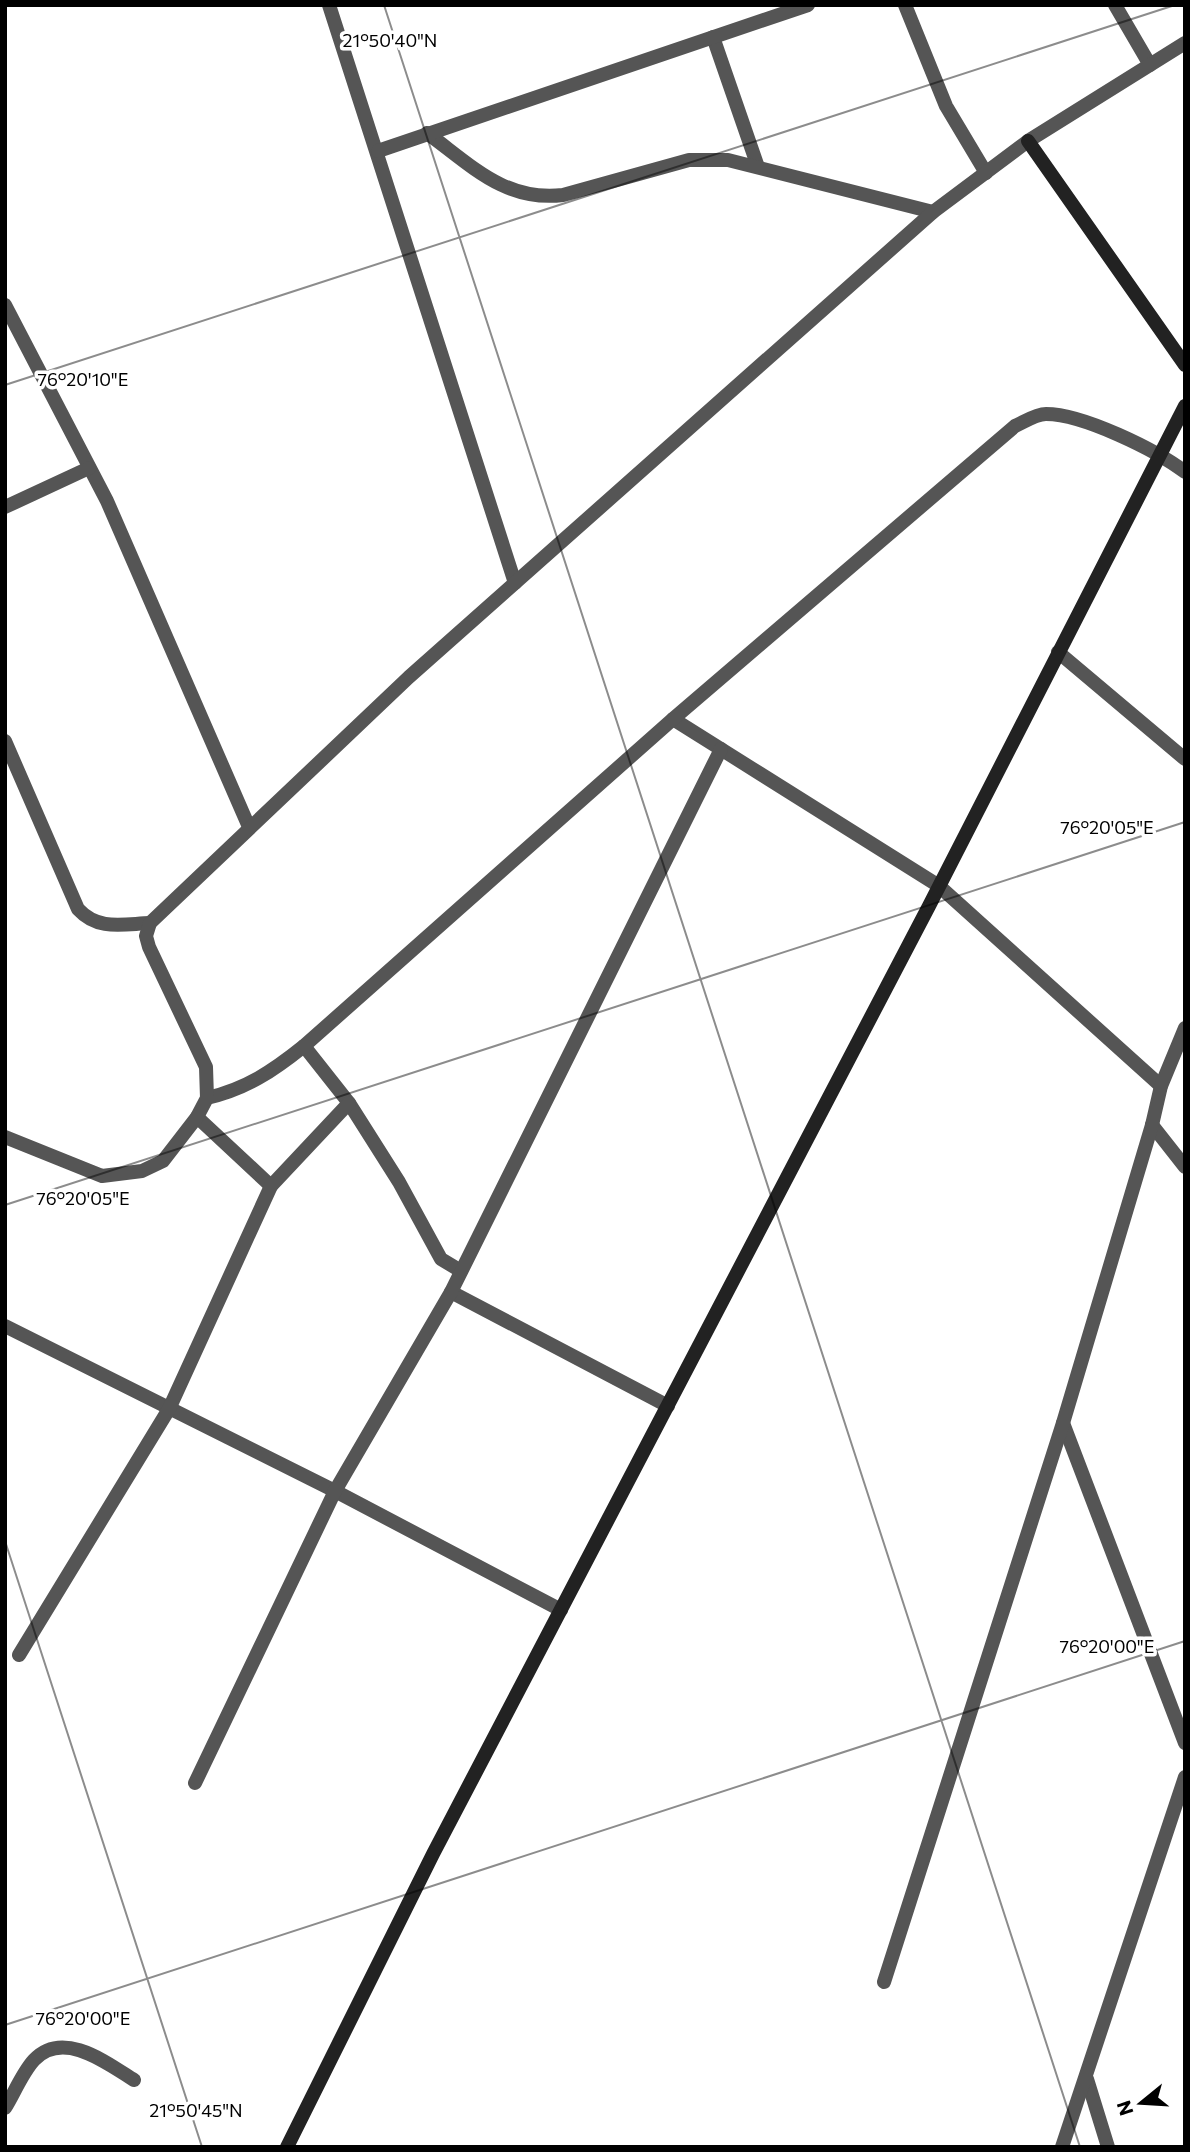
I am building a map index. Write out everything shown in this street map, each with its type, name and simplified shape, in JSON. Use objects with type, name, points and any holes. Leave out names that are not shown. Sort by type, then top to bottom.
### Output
[{"type":"main road","points":[[1028,141],[1185,365]]},
{"type":"main road","points":[[287,2147],[433,1854],[939,886],[1185,406]]},
{"type":"street","points":[[329,5],[515,583]]},
{"type":"street","points":[[378,151],[808,5]]},
{"type":"street","points":[[905,5],[946,106],[986,173]]},
{"type":"street","points":[[1115,5],[1150,65]]},
{"type":"street","points":[[713,37],[758,167]]},
{"type":"street","points":[[5,1137],[102,1176],[142,1171],[163,1161],[197,1117],[207,1098],[206,1067],[149,947],[146,936],[150,923],[409,677],[933,212],[1028,141],[1185,43]]},
{"type":"street","points":[[427,133],[494,181],[522,195],[542,198],[563,195],[689,160],[728,160],[933,212]]},
{"type":"street","points":[[5,305],[107,501],[249,827]]},
{"type":"street","points":[[207,1098],[234,1092],[267,1075],[304,1046],[673,719],[1016,426],[1043,414],[1071,418],[1160,453],[1185,472]]},
{"type":"street","points":[[5,507],[89,468]]},
{"type":"street","points":[[1058,652],[1185,759]]},
{"type":"street","points":[[673,719],[939,886],[1161,1087]]},
{"type":"street","points":[[5,741],[78,909],[89,921],[104,925],[150,923]]},
{"type":"street","points":[[195,1783],[335,1491],[451,1292],[721,749]]},
{"type":"street","points":[[884,1982],[1063,1423],[1161,1087],[1185,1028]]},
{"type":"street","points":[[304,1046],[349,1103],[399,1182],[441,1259],[461,1271]]},
{"type":"street","points":[[19,1655],[169,1409],[271,1186],[349,1103]]},
{"type":"street","points":[[197,1117],[271,1186]]},
{"type":"street","points":[[1152,1125],[1185,1167]]},
{"type":"street","points":[[451,1292],[668,1406]]},
{"type":"street","points":[[5,1326],[335,1491],[561,1610]]},
{"type":"street","points":[[1063,1423],[1185,1743]]},
{"type":"street","points":[[1062,2147],[1087,2079],[1185,1777]]},
{"type":"street","points":[[5,2108],[34,2060],[50,2049],[69,2048],[95,2055],[134,2080]]},
{"type":"street","points":[[1087,2079],[1108,2147]]}]
